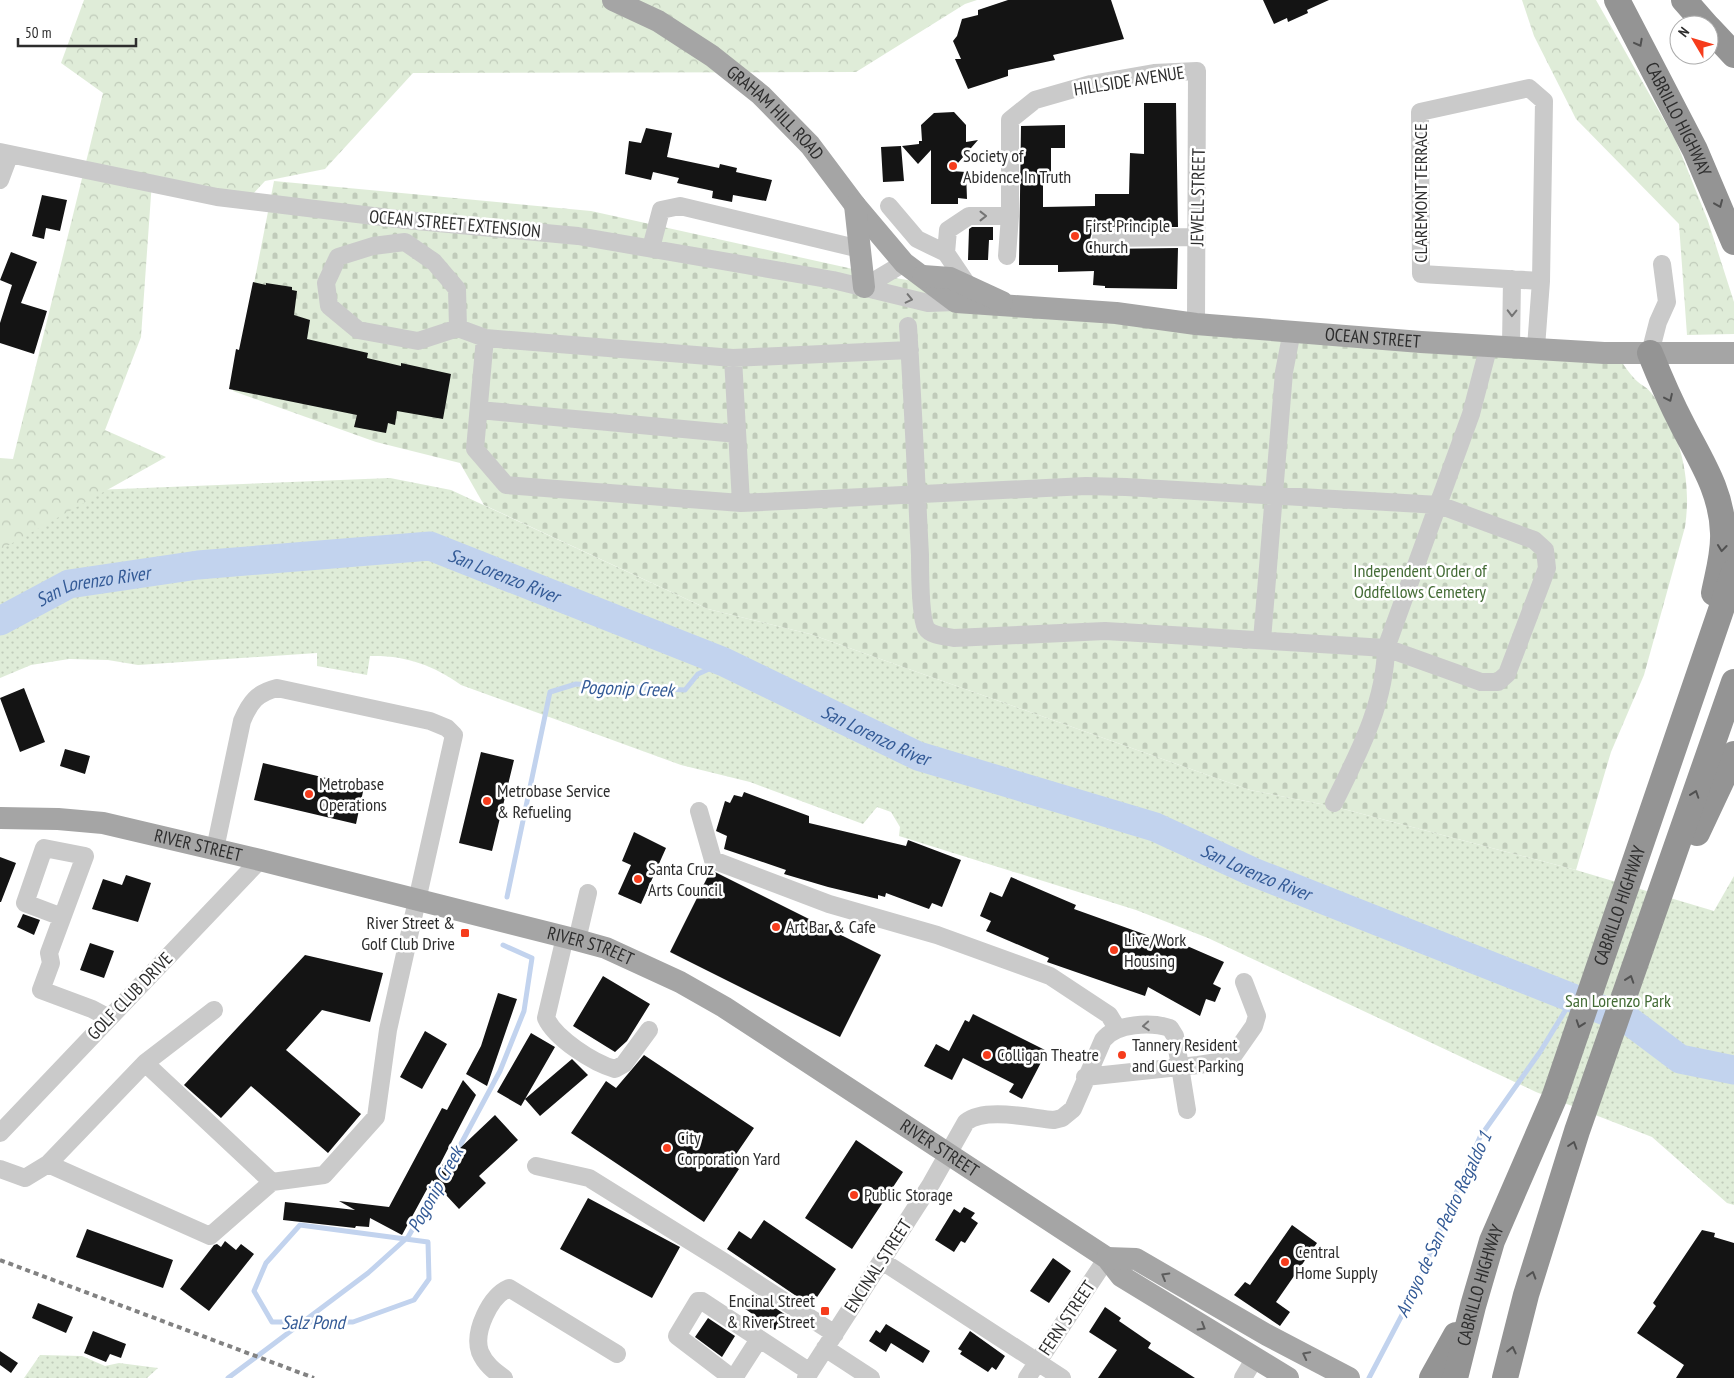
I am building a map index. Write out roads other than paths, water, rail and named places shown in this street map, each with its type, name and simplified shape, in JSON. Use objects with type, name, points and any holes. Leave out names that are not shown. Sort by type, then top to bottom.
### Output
[{"type":"highway","name":"CABRILLO HIGHWAY","points":[[1617,0],[1695,150],[1734,242]]},
{"type":"highway","points":[[1684,0],[1697,15]]},
{"type":"highway","points":[[1719,39],[1734,55]]},
{"type":"highway","points":[[1650,353],[1674,408],[1714,485],[1723,532],[1717,578],[1665,776]]},
{"type":"highway","name":"CABRILLO HIGHWAY","points":[[1455,1378],[1473,1306],[1498,1224],[1554,1098],[1734,572]]},
{"type":"highway","name":"CABRILLO HIGHWAY","points":[[1505,1378],[1526,1295],[1585,1108],[1734,682]]},
{"type":"highway","points":[[1644,939],[1734,754]]},
{"type":"highway","points":[[1432,1378],[1473,1306]]},
{"type":"main road","name":"GRAHAM HILL ROAD","points":[[614,0],[658,21],[712,56],[761,95],[810,145],[855,205],[904,263]]},
{"type":"main road","points":[[855,205],[864,287]]},
{"type":"main road","name":"OCEAN STREET","points":[[904,263],[923,276],[939,291],[962,293],[1012,307],[1116,313],[1196,324],[1604,353],[1734,353]]},
{"type":"main road","name":"RIVER STREET","points":[[0,818],[58,819],[103,823],[260,860],[606,948],[688,986],[732,1012],[1107,1258],[1121,1276],[1288,1378]]},
{"type":"main road","points":[[1107,1258],[1136,1258],[1268,1335],[1349,1378]]},
{"type":"street","name":"HILLSIDE AVENUE","points":[[1010,216],[1010,120],[1034,100],[1091,84],[1154,73],[1197,71]]},
{"type":"street","name":"JEWELL STREET","points":[[1196,324],[1197,71]]},
{"type":"street","name":"CLAREMONT TERRACE","points":[[1512,279],[1421,274],[1420,112],[1529,88],[1544,101],[1541,282]]},
{"type":"street","points":[[0,180],[5,154]]},
{"type":"street","name":"OCEAN STREET EXTENSION","points":[[5,154],[217,197],[406,220],[578,236],[864,287]]},
{"type":"street","points":[[651,248],[661,210],[680,206],[860,249]]},
{"type":"street","points":[[889,206],[917,239],[946,253]]},
{"type":"street","points":[[962,293],[946,253],[948,230],[969,216],[1010,216],[1007,256]]},
{"type":"street","points":[[1101,238],[1197,237]]},
{"type":"street","points":[[458,328],[457,289],[434,262],[405,242],[373,246],[338,257],[326,283],[329,306],[358,330],[418,341],[458,328],[485,338],[733,358],[910,350]]},
{"type":"street","points":[[864,287],[904,263]]},
{"type":"street","points":[[1650,353],[1658,322],[1667,302],[1662,264]]},
{"type":"street","points":[[1334,803],[1375,711],[1386,666],[1386,648],[1471,414],[1500,346],[1512,279],[1541,282],[1536,348]]},
{"type":"street","name":"OCEAN STREET","points":[[864,287],[928,303],[962,293]]},
{"type":"street","points":[[485,338],[475,449],[506,485],[741,503],[917,494],[1086,486],[1439,505],[1534,540],[1545,550],[1546,568],[1509,669],[1498,682],[1481,682],[1386,648],[1105,630],[954,638],[933,634],[926,627],[922,599],[917,494],[910,350],[908,326]]},
{"type":"street","points":[[1262,640],[1284,372],[1292,331]]},
{"type":"street","points":[[733,358],[741,503]]},
{"type":"street","points":[[479,410],[737,434]]},
{"type":"street","points":[[48,1164],[210,1236],[272,1182],[324,1174],[376,1117],[388,1030],[414,921],[454,735],[447,728],[430,721],[277,688],[262,692],[249,704],[242,721],[215,849]]},
{"type":"street","points":[[699,811],[713,860],[829,904],[937,935],[1050,976],[1110,1015],[1117,1028],[1161,1025],[1170,1028],[1175,1036],[1187,1110]]},
{"type":"street","name":"GOLF CLUB DRIVE","points":[[0,1133],[260,860]]},
{"type":"street","points":[[588,893],[546,1018],[550,1028],[591,1058],[615,1069],[624,1064],[649,1030]]},
{"type":"street","points":[[62,917],[50,953],[51,963],[41,990],[92,1009],[109,1018]]},
{"type":"street","points":[[1085,1077],[1224,1061],[1232,1056],[1254,1026],[1257,1016],[1244,982]]},
{"type":"street","points":[[0,1169],[25,1178],[48,1164],[145,1063],[214,1010]]},
{"type":"street","name":"ENCINAL STREET","points":[[808,1375],[931,1184],[966,1122],[978,1115],[1054,1120],[1062,1118],[1073,1109],[1085,1077],[1103,1040],[1109,1032],[1117,1028]]},
{"type":"street","points":[[145,1063],[272,1182]]},
{"type":"street","points":[[536,1166],[589,1178],[724,1262],[830,1341],[871,1378]]},
{"type":"street","name":"FERN STREET","points":[[1027,1378],[1107,1258]]},
{"type":"street","points":[[882,1261],[1062,1378]]},
{"type":"street","points":[[504,1378],[489,1367],[480,1352],[479,1333],[488,1310],[502,1291],[509,1288],[617,1354]]},
{"type":"street","points":[[759,1340],[733,1378],[677,1336],[696,1303],[702,1301],[759,1340],[808,1375]]},
{"type":"street","points":[[1244,1378],[1255,1358]]},
{"type":"waterway","name":"San Lorenzo River","points":[[0,621],[69,584],[198,565],[430,546],[724,662],[918,756],[1155,827],[1253,872],[1628,1020],[1680,1059],[1734,1070]]},
{"type":"waterway","name":"Pogonip Creek","points":[[507,897],[550,692],[576,684],[685,690],[698,674],[724,662]]},
{"type":"waterway","name":"Pogonip Creek","points":[[455,1155],[500,1071],[524,1011],[532,958],[503,945]]},
{"type":"waterway","name":"Arroyo de San Pedro Regaldo 1","points":[[1369,1378],[1413,1294],[1480,1137],[1540,1052],[1573,998]]},
{"type":"waterway","name":"Pogonip Creek","points":[[228,1378],[368,1273],[408,1237],[441,1181]]},
{"type":"waterway","name":"Salz Pond","points":[[300,1225],[428,1242],[429,1279],[414,1300],[353,1322],[272,1322],[254,1291],[266,1263],[300,1225]]},
{"type":"railway","points":[[0,1260],[314,1378]]},
{"type":"place","name":"Society of Abidence In Truth","points":[[953,166]]},
{"type":"place","name":"First Principle Church","points":[[1075,236]]},
{"type":"place","name":"Metrobase Operations","points":[[309,794]]},
{"type":"place","name":"Metrobase Service & Refueling","points":[[487,801]]},
{"type":"place","name":"Santa Cruz Arts Council","points":[[638,879]]},
{"type":"place","name":"Art Bar & Cafe","points":[[776,927]]},
{"type":"place","name":"River Street & Golf Club Drive","points":[[465,933]]},
{"type":"place","name":"Live/Work Housing","points":[[1114,950]]},
{"type":"place","name":"Colligan Theatre","points":[[987,1055]]},
{"type":"place","name":"Tannery Resident and Guest Parking","points":[[1122,1055]]},
{"type":"place","name":"City Corporation Yard","points":[[667,1148]]},
{"type":"place","name":"Public Storage","points":[[854,1195]]},
{"type":"place","name":"Central Home Supply","points":[[1285,1262]]},
{"type":"place","name":"Encinal Street & River Street","points":[[825,1311]]},
{"type":"park label","name":"Independent Order of Oddfellows Cemetery","points":[[1420,581]]},
{"type":"park label","name":"San Lorenzo Park","points":[[1618,1001]]}]
